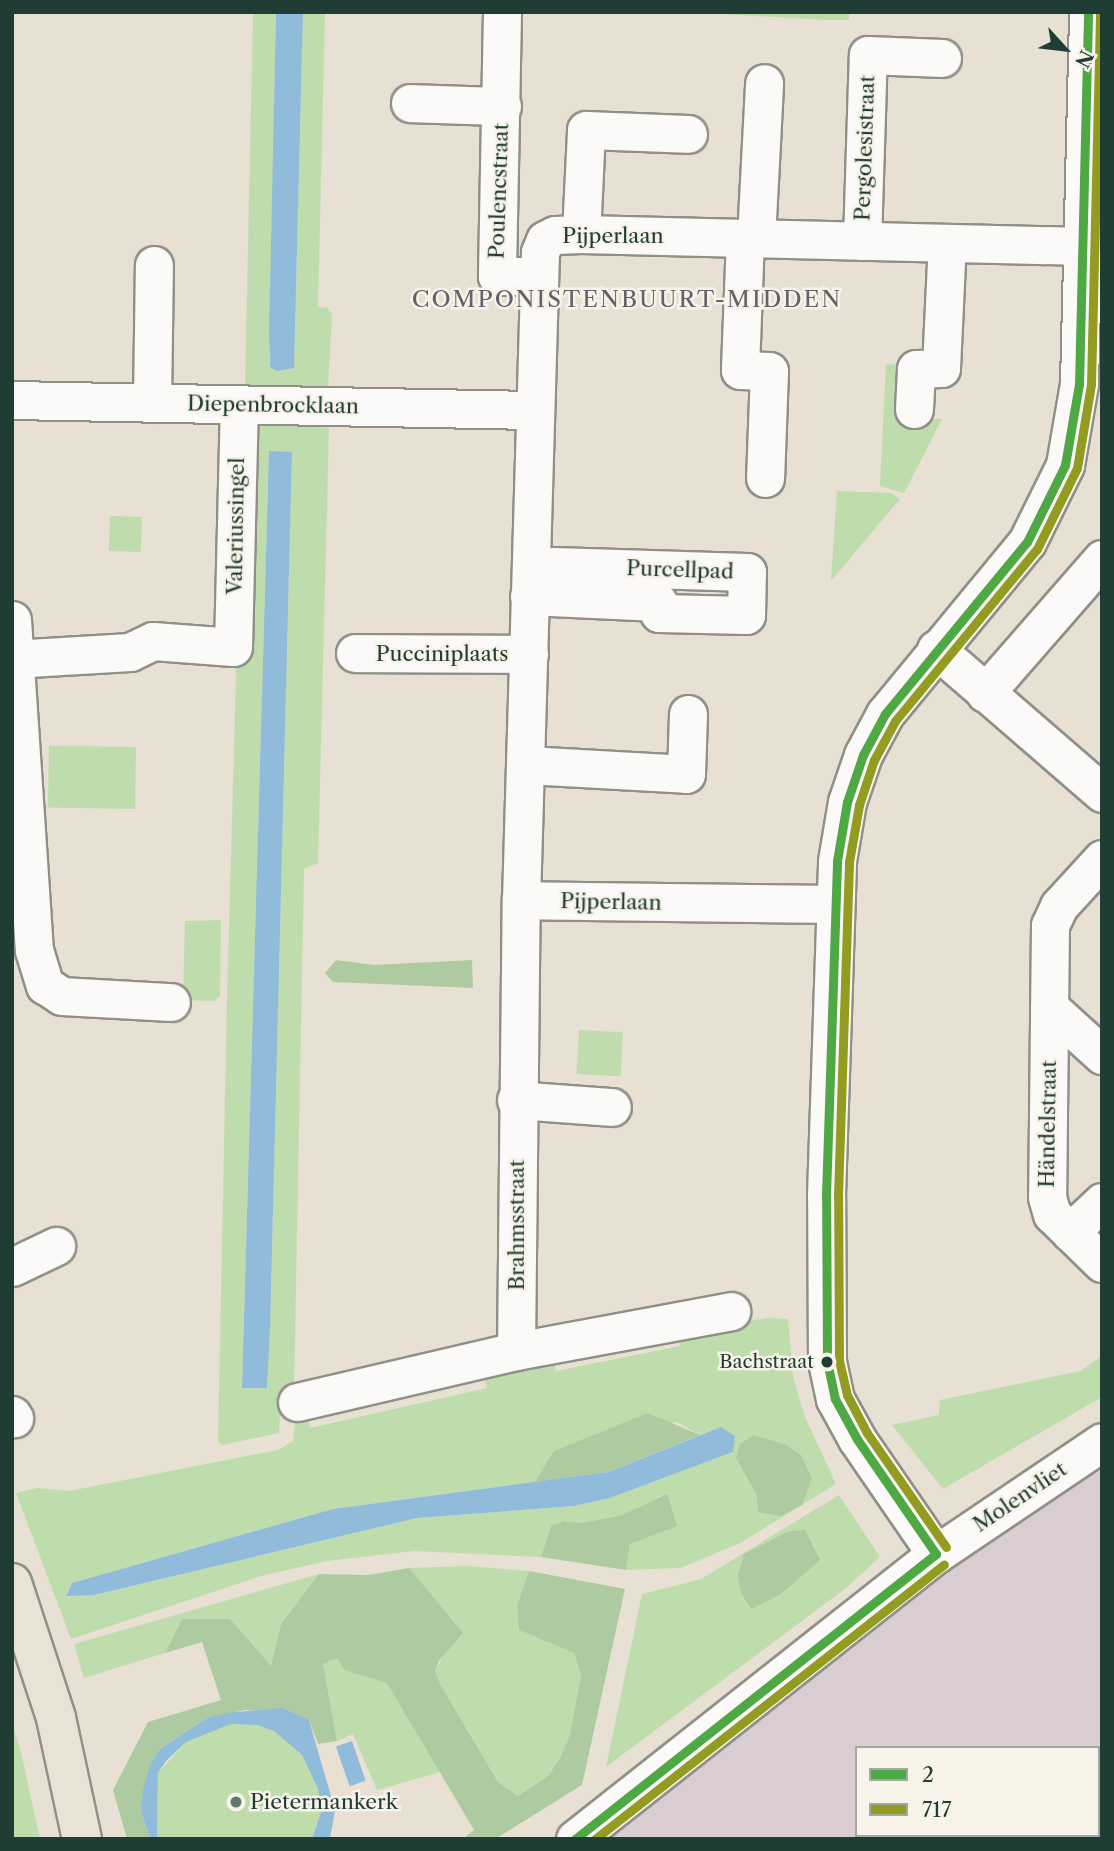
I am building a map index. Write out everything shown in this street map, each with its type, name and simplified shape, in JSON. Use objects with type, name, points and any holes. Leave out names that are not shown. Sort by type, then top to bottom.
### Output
[{"type":"main road","points":[[12,1583],[56,1718],[82,1839]]},
{"type":"street","name":"Poulencstraat","points":[[502,12],[497,276],[538,276]]},
{"type":"street","points":[[936,1554],[857,1439],[835,1399],[827,1362],[826,1195],[835,904],[842,827],[863,755],[885,714],[1027,541],[1088,426],[1082,246],[1081,72],[1088,12]]},
{"type":"street","name":"Pergolesistraat","points":[[862,241],[868,55],[942,58]]},
{"type":"street","points":[[764,83],[740,370],[769,371],[765,478]]},
{"type":"street","name":"Poulencstraat","points":[[410,103],[502,106]]},
{"type":"street","points":[[581,234],[586,130],[688,134]]},
{"type":"street","name":"Pijperlaan","points":[[835,904],[522,900],[538,276],[545,240],[555,235],[581,234],[1082,246]]},
{"type":"street","points":[[914,409],[916,369],[941,368],[947,243]]},
{"type":"street","points":[[152,403],[154,265]]},
{"type":"street","name":"Diepenbrocklaan","points":[[12,400],[535,410]]},
{"type":"street","name":"Valeriussingel","points":[[15,660],[130,652],[153,641],[233,647],[239,405]]},
{"type":"street","points":[[985,693],[1102,559]]},
{"type":"street","name":"Purcellpad","points":[[529,596],[658,586],[554,566]]},
{"type":"street","points":[[12,620],[23,954],[45,985],[62,996],[171,1002]]},
{"type":"street","points":[[936,649],[1102,793]]},
{"type":"street","name":"Pucciniplaats","points":[[355,653],[529,654]]},
{"type":"street","points":[[527,765],[686,774],[688,714]]},
{"type":"street","name":"Händelstraat","points":[[1102,859],[1059,906],[1050,925],[1046,1197],[1052,1214],[1102,1263]]},
{"type":"street","name":"Brahmsstraat","points":[[516,1351],[516,1100],[522,900]]},
{"type":"street","name":"Händelstraat","points":[[1049,1007],[1102,1055]]},
{"type":"street","points":[[516,1100],[612,1107]]},
{"type":"street","points":[[1070,1232],[1102,1202]]},
{"type":"street","points":[[12,1267],[55,1246]]},
{"type":"street","points":[[297,1402],[516,1351],[731,1311]]},
{"type":"street","name":"Molenvliet","points":[[575,1839],[936,1554],[1102,1442]]},
{"type":"shaded area","points":[[1102,1452],[1102,1839],[594,1839]]},
{"type":"green space","points":[[253,12],[276,12],[269,361],[294,368],[303,12],[325,12],[318,307],[328,308],[332,315],[328,388],[245,385]]},
{"type":"green space","points":[[684,12],[849,12],[849,20],[828,20]]},
{"type":"green space","points":[[886,364],[904,365],[904,418],[942,419],[904,493],[880,486]]},
{"type":"green space","points":[[249,422],[329,428],[318,863],[304,869],[294,1390],[281,1395],[279,1433],[222,1445],[218,1441],[227,999],[243,426]],"holes":[[[269,451],[292,453],[267,1388],[242,1388]]]},
{"type":"green space","points":[[837,491],[891,493],[900,499],[831,581]]},
{"type":"green space","points":[[110,516],[142,517],[141,552],[109,551]]},
{"type":"green space","points":[[49,745],[136,747],[135,809],[48,807]]},
{"type":"green space","points":[[221,920],[220,996],[214,1001],[183,1000],[185,921]]},
{"type":"green space","points":[[336,960],[374,965],[472,960],[473,988],[333,982],[325,973]]},
{"type":"green space","points":[[579,1030],[623,1032],[621,1076],[577,1074]]},
{"type":"green space","points":[[770,1318],[788,1319],[793,1377],[805,1417],[836,1484],[740,1543],[681,1568],[626,1570],[630,1544],[666,1494],[619,1516],[580,1523],[563,1521],[551,1526],[541,1557],[414,1551],[327,1561],[261,1576],[71,1639],[16,1493],[37,1488],[69,1491],[278,1450],[293,1441],[297,1407],[307,1411],[310,1428],[487,1388],[483,1372],[552,1355],[556,1371],[680,1346],[677,1330]],"holes":[[[677,1422],[700,1435],[721,1427],[733,1452],[610,1498],[574,1506],[417,1518],[94,1595],[66,1595],[72,1583],[333,1509],[535,1482],[555,1451]]]},
{"type":"green space","points":[[1102,1356],[1102,1397],[943,1489],[892,1425],[939,1415],[940,1400],[1080,1371]]},
{"type":"green space","points":[[648,1413],[700,1435],[608,1472],[535,1482],[554,1451]]},
{"type":"green space","points":[[754,1435],[786,1445],[801,1455],[812,1478],[802,1505],[781,1516],[758,1512],[757,1495],[736,1458],[740,1444]]},
{"type":"green space","points":[[667,1494],[677,1526],[630,1544],[626,1570],[541,1557],[551,1526],[563,1521],[580,1523],[619,1516]]},
{"type":"green space","points":[[839,1495],[880,1557],[846,1588],[606,1767],[642,1594],[701,1579]]},
{"type":"green space","points":[[805,1530],[820,1560],[781,1594],[751,1609],[741,1593],[738,1575],[744,1554],[789,1531]]},
{"type":"green space","points":[[468,1566],[529,1571],[517,1605],[519,1630],[574,1653],[581,1674],[570,1735],[559,1760],[548,1776],[518,1796],[498,1782],[440,1684],[435,1671],[446,1651],[409,1568]]},
{"type":"green space","points":[[409,1568],[463,1633],[439,1661],[435,1671],[440,1684],[498,1782],[518,1796],[548,1776],[559,1760],[570,1735],[581,1674],[574,1653],[519,1630],[517,1605],[529,1571],[625,1589],[582,1785],[495,1839],[463,1839],[474,1830],[387,1683],[344,1670],[337,1658],[323,1664],[337,1741],[318,1744],[309,1720],[273,1712],[245,1710],[205,1719],[160,1749],[151,1762],[141,1811],[150,1839],[127,1839],[113,1790],[148,1722],[221,1700],[202,1642],[165,1653],[182,1619],[230,1619],[271,1666],[281,1624],[319,1574],[368,1575]]},
{"type":"green space","points":[[319,1574],[281,1624],[271,1666],[182,1619],[165,1653],[84,1678],[74,1644]]},
{"type":"green space","points":[[337,1658],[344,1670],[387,1682],[440,1772],[377,1790],[353,1734],[337,1741],[323,1664]]},
{"type":"green space","points":[[12,1723],[21,1752],[40,1839],[12,1839]]},
{"type":"green space","points":[[231,1724],[257,1725],[274,1731],[302,1755],[318,1789],[321,1812],[312,1839],[157,1839],[158,1773],[186,1742]]},
{"type":"water","points":[[276,12],[303,12],[294,368],[277,371],[270,367],[269,335]]},
{"type":"water","points":[[269,451],[292,452],[270,1331],[267,1388],[242,1388]]},
{"type":"water","points":[[721,1427],[735,1436],[733,1452],[610,1498],[574,1506],[417,1518],[94,1595],[66,1596],[72,1583],[333,1509],[608,1472]]},
{"type":"water","points":[[282,1708],[309,1720],[335,1810],[330,1839],[312,1839],[321,1812],[318,1789],[302,1755],[274,1731],[257,1725],[231,1724],[186,1742],[166,1761],[158,1773],[157,1839],[150,1839],[141,1811],[143,1791],[151,1762],[160,1749],[205,1719],[226,1713]]},
{"type":"water","points":[[352,1741],[366,1781],[350,1786],[336,1747]]},
{"type":"transit line","name":"2","points":[[936,1554],[857,1439],[835,1399],[827,1362],[826,1195],[837,861],[847,802],[863,755],[885,714],[1027,542],[1065,465],[1079,384],[1088,12]]},
{"type":"transit line","name":"717","points":[[946,1547],[867,1433],[847,1395],[839,1361],[838,1195],[849,862],[859,805],[874,760],[895,721],[1037,549],[1077,468],[1091,384],[1100,12]]},
{"type":"transit line","name":"2","points":[[575,1839],[936,1554]]},
{"type":"transit line","name":"717","points":[[595,1839],[944,1564]]},
{"type":"place","name":"Bachstraat","points":[[827,1362]]},
{"type":"place","name":"Pietermankerk","points":[[236,1802]]},
{"type":"district","name":"COMPONISTENBUURT-MIDDEN","points":[[627,299]]}]
